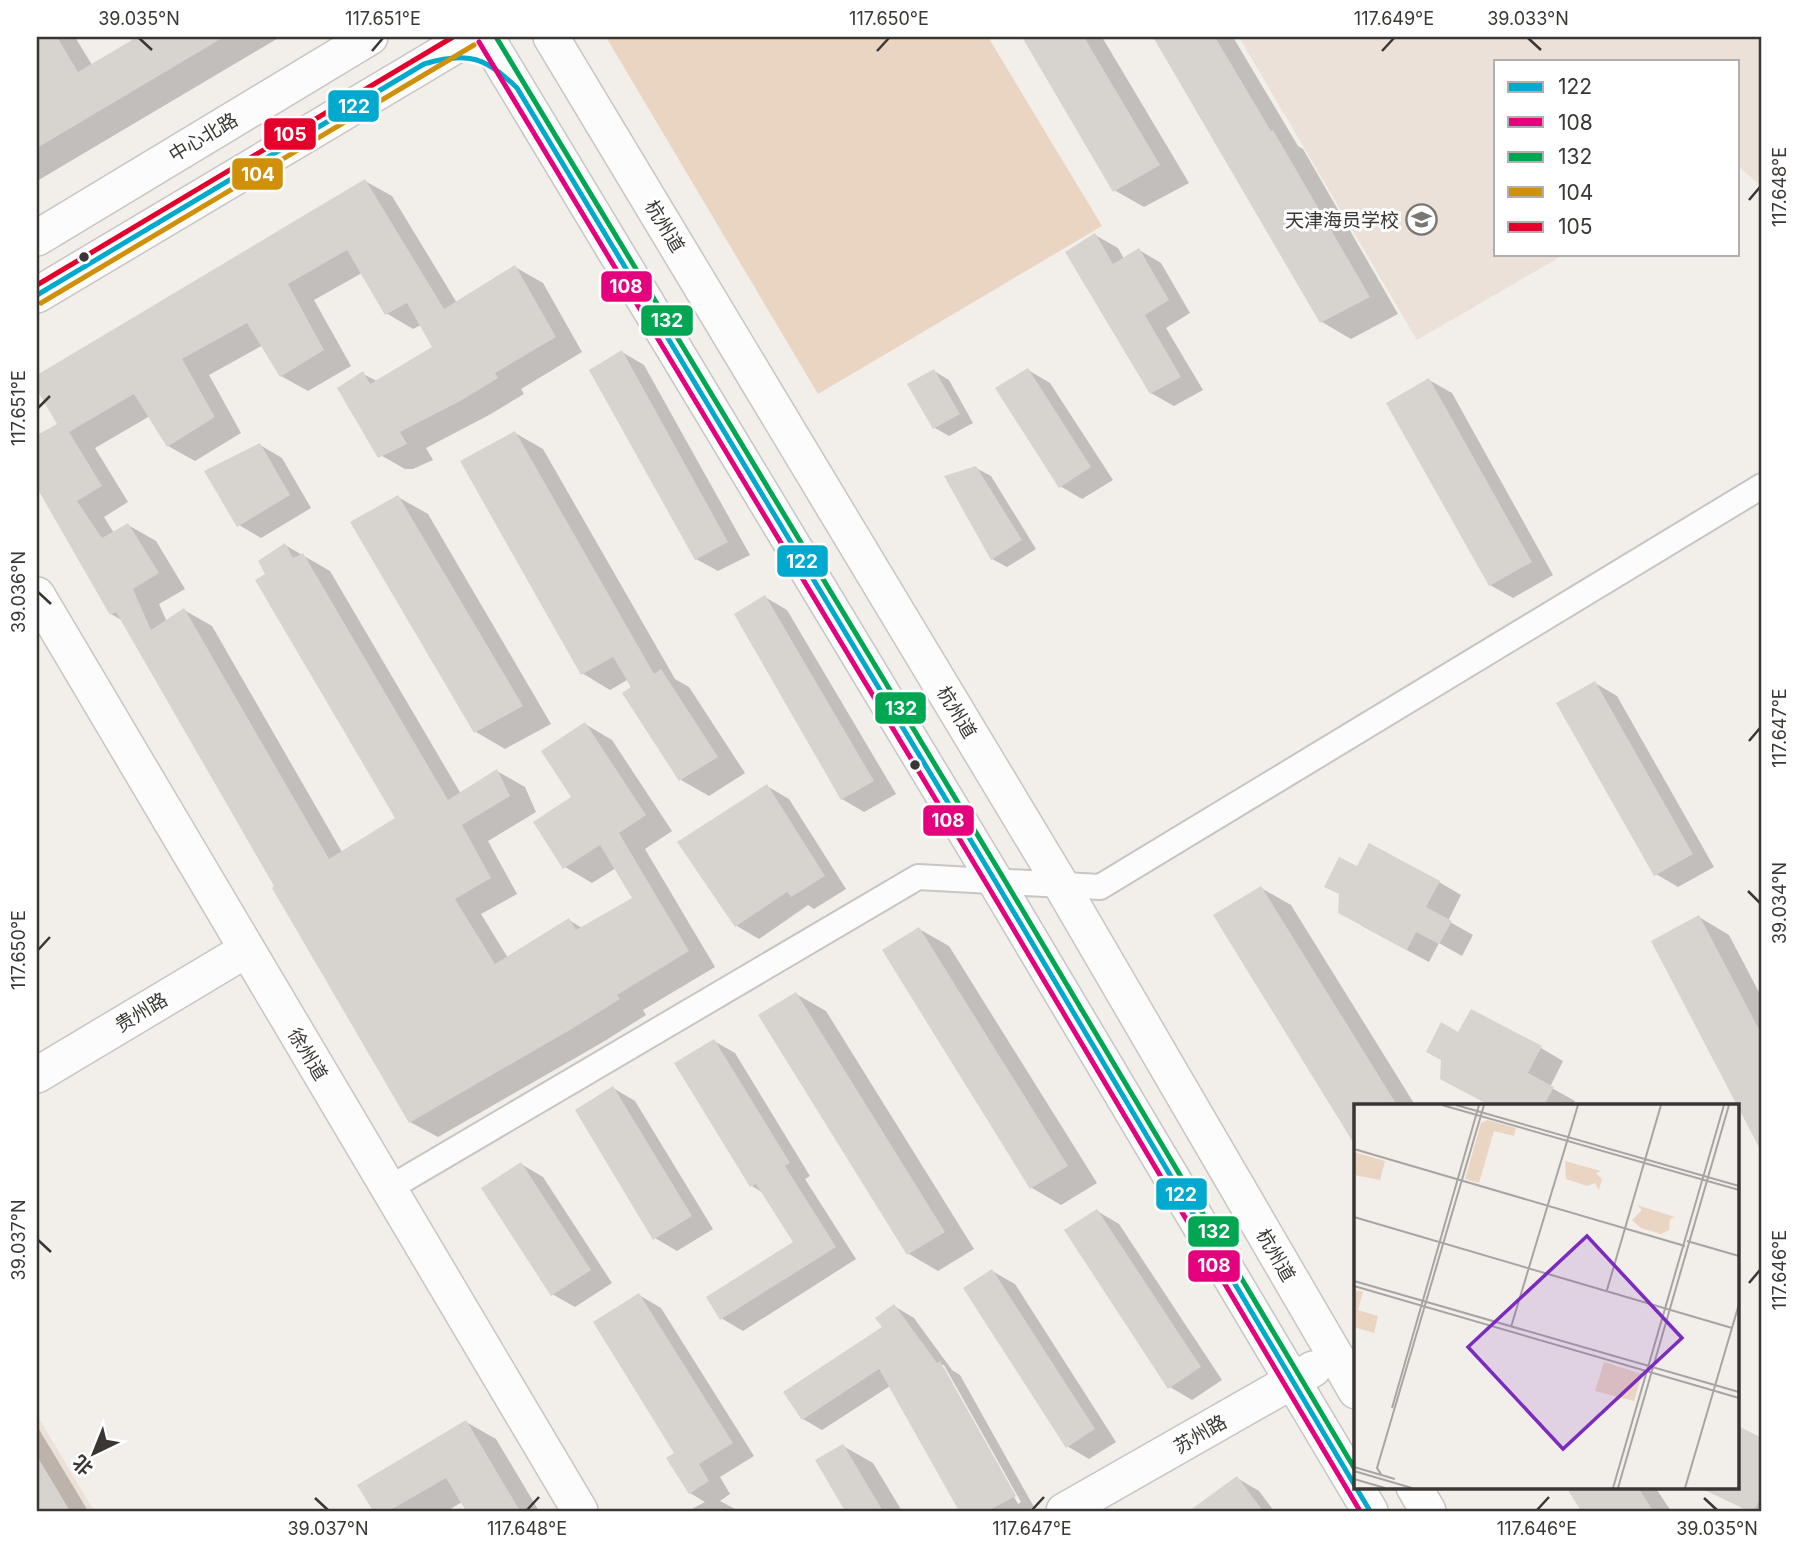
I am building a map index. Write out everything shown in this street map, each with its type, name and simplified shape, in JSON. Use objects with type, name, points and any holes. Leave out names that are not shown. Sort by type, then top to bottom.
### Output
[{"type":"main road","name":"中心北路","points":[[37,238],[370,37]]},
{"type":"main road","points":[[424,64],[451,37]]},
{"type":"main road","points":[[37,295],[470,37]]},
{"type":"main road","points":[[486,37],[994,879],[1354,1484]]},
{"type":"main road","name":"杭州道","points":[[553,45],[1060,883],[1354,1388]]},
{"type":"main road","points":[[424,64],[457,55],[470,57],[494,67],[517,88]]},
{"type":"main road","name":"徐州道","points":[[37,595],[580,1511]]},
{"type":"main road","name":"贵州路","points":[[37,1075],[246,950]]},
{"type":"main road","name":"苏州路","points":[[1064,1511],[1335,1357]]},
{"type":"main road","points":[[1356,1488],[1370,1511]]},
{"type":"main road","points":[[1415,1488],[1428,1511]]},
{"type":"street","points":[[388,1189],[918,877],[994,879],[1100,887],[1762,486]]},
{"type":"shaded area","points":[[606,37],[988,37],[1102,226],[818,394]]},
{"type":"shaded area","name":"天津海员学校","points":[[1239,37],[1762,37],[1762,187],[1740,168],[1740,60],[1494,60],[1494,256],[1562,256],[1417,340]]},
{"type":"shaded area","points":[[37,1415],[94,1511],[37,1511]]},
{"type":"building","points":[[37,37],[57,37],[78,72],[137,37],[224,37],[37,148]]},
{"type":"building","points":[[1022,37],[1084,37],[1160,165],[1113,192]]},
{"type":"building","points":[[1153,37],[1215,37],[1271,131],[1273,130],[1370,297],[1320,323]]},
{"type":"building","points":[[365,179],[444,309],[515,265],[556,337],[495,373],[498,378],[462,400],[400,432],[407,444],[378,458],[337,388],[363,371],[370,384],[432,347],[407,303],[385,315],[347,250],[288,284],[324,350],[280,377],[247,323],[182,359],[215,417],[167,447],[134,394],[69,432],[102,486],[77,501],[102,538],[128,523],[159,573],[133,589],[151,630],[184,608],[329,859],[395,818],[255,580],[265,574],[258,561],[285,543],[293,558],[303,553],[448,800],[497,769],[510,796],[462,825],[491,878],[455,899],[495,964],[569,918],[576,930],[632,898],[600,845],[563,869],[533,822],[571,797],[541,751],[585,722],[646,815],[619,833],[689,951],[617,995],[620,999],[575,1027],[409,1123],[116,612],[110,615],[37,488],[37,435],[57,424],[37,390],[37,375]]},
{"type":"building","points":[[1095,233],[1113,264],[1139,248],[1169,300],[1145,315],[1181,377],[1150,394],[1065,252]]},
{"type":"building","points":[[622,350],[728,542],[695,560],[589,370]]},
{"type":"building","points":[[1028,368],[1091,467],[1059,488],[995,388]]},
{"type":"building","points":[[934,369],[960,414],[933,429],[907,384]]},
{"type":"building","points":[[1429,378],[1532,562],[1489,586],[1386,403]]},
{"type":"building","points":[[515,431],[654,674],[661,669],[718,757],[679,781],[622,693],[631,687],[613,657],[581,675],[460,461]]},
{"type":"building","points":[[260,443],[290,495],[237,527],[204,471]]},
{"type":"building","points":[[976,466],[1022,540],[991,560],[944,476]]},
{"type":"building","points":[[398,495],[523,706],[474,733],[350,522]]},
{"type":"building","points":[[765,595],[874,781],[841,800],[734,614]]},
{"type":"building","points":[[1595,681],[1693,854],[1654,876],[1556,703]]},
{"type":"building","points":[[767,784],[825,876],[791,897],[787,892],[735,927],[677,842]]},
{"type":"building","points":[[1369,843],[1440,881],[1426,907],[1452,921],[1439,944],[1416,932],[1407,950],[1338,913],[1339,894],[1324,887],[1339,857],[1357,866]]},
{"type":"building","points":[[1261,886],[1396,1104],[1354,1104],[1354,1144],[1213,915]]},
{"type":"building","points":[[1699,915],[1762,1035],[1762,1153],[1740,1111],[1740,1104],[1736,1104],[1651,941]]},
{"type":"building","points":[[919,927],[1068,1166],[1030,1189],[882,950]]},
{"type":"building","points":[[796,992],[945,1232],[907,1255],[758,1015]]},
{"type":"building","points":[[1471,1009],[1542,1046],[1528,1073],[1554,1087],[1545,1104],[1487,1104],[1440,1079],[1441,1060],[1426,1052],[1441,1022],[1458,1032]]},
{"type":"building","points":[[714,1039],[790,1163],[785,1166],[836,1247],[720,1320],[706,1297],[793,1242],[756,1184],[750,1187],[674,1063]]},
{"type":"building","points":[[613,1086],[692,1216],[653,1240],[575,1110]]},
{"type":"building","points":[[521,1162],[591,1270],[551,1296],[481,1188]]},
{"type":"building","points":[[1097,1209],[1201,1367],[1168,1389],[1064,1230]]},
{"type":"building","points":[[992,1269],[1095,1429],[1066,1448],[963,1288]]},
{"type":"building","points":[[639,1293],[733,1443],[699,1464],[709,1481],[689,1494],[666,1458],[674,1453],[593,1322]]},
{"type":"building","points":[[894,1304],[937,1363],[940,1361],[1016,1496],[988,1511],[959,1511],[879,1369],[802,1420],[783,1392],[882,1327],[875,1318]]},
{"type":"building","points":[[466,1420],[520,1511],[466,1511],[446,1478],[389,1511],[373,1511],[357,1485]]},
{"type":"building","points":[[1740,1427],[1762,1438],[1762,1494],[1754,1511],[1700,1488],[1740,1488]]},
{"type":"building","points":[[843,1444],[883,1511],[845,1511],[815,1460]]},
{"type":"building","points":[[37,1456],[70,1511],[37,1511]]},
{"type":"building","points":[[1237,1476],[1263,1511],[1189,1511]]},
{"type":"building","points":[[1567,1488],[1639,1488],[1653,1511],[1581,1511]]},
{"type":"transit line","name":"105","points":[[37,285],[453,37]]},
{"type":"transit line","name":"132","points":[[496,37],[1001,874],[1354,1468]]},
{"type":"transit line","name":"108","points":[[479,42],[986,883],[1360,1511]]},
{"type":"transit line","name":"104","points":[[41,303],[474,45]]},
{"type":"transit line","name":"122","points":[[37,295],[424,64],[464,58],[485,63],[506,78],[517,88],[994,879],[1354,1484]]},
{"type":"transit line","name":"122","points":[[1356,1488],[1370,1511]]},
{"type":"place","name":"天津海员学校","points":[[1422,220]]}]
